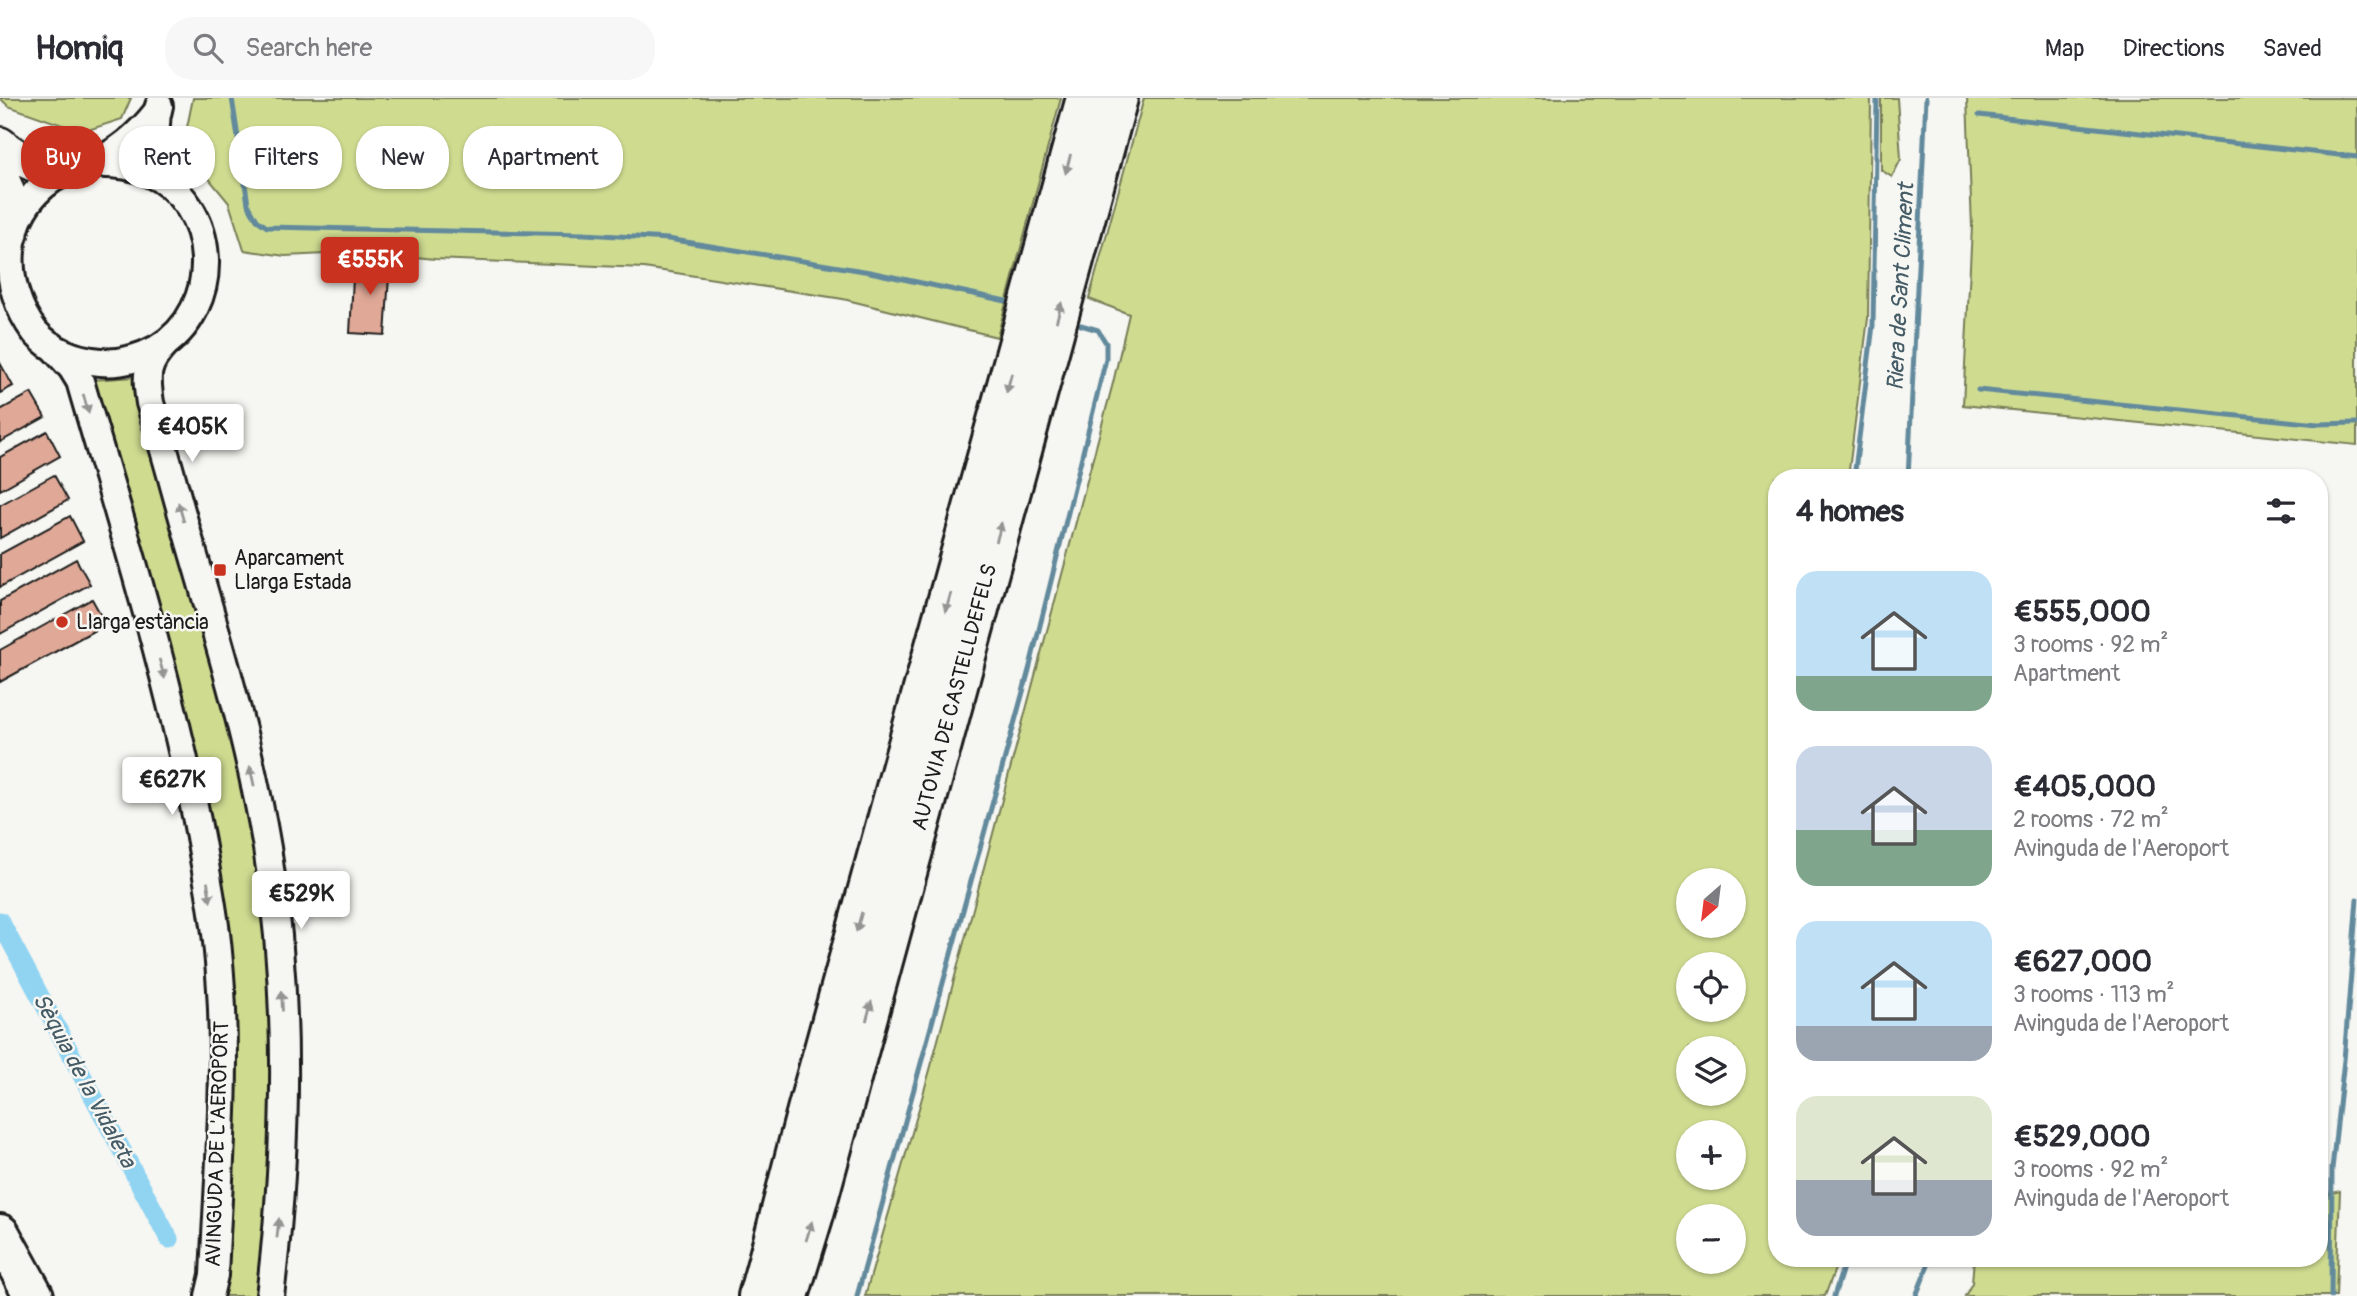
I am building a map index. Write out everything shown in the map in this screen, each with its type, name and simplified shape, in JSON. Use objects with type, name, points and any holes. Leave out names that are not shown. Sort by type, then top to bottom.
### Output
[{"type":"highway","name":"AUTOVIA DE CASTELLDEFELS","points":[[758,1296],[1086,98]]},
{"type":"highway","name":"AUTOVIA DE CASTELLDEFELS","points":[[789,1296],[828,1162],[1118,98]]},
{"type":"highway","points":[[731,1296],[816,1078]]},
{"type":"highway","points":[[0,1234],[34,1296]]},
{"type":"main road","points":[[0,144],[21,158]]},
{"type":"main road","points":[[0,176],[9,193],[11,234]]},
{"type":"street","points":[[105,154],[130,142],[145,128],[159,105]]},
{"type":"street","points":[[159,105],[159,153],[179,194],[198,221],[207,259],[200,298],[192,315],[180,331],[165,344],[148,369],[150,403],[225,662],[248,757],[267,848],[280,958],[285,1044],[284,1142],[270,1296]]},
{"type":"street","points":[[105,164],[138,169],[164,181],[179,194]]},
{"type":"street","points":[[39,189],[23,208],[11,234],[6,263],[8,282],[15,303],[37,335],[70,356],[108,363],[138,358],[165,344]]},
{"type":"street","name":"AVINGUDA DE L'AEROPORT","points":[[52,346],[80,380],[187,766],[204,858],[218,951],[223,1043],[222,1133],[214,1275],[209,1296]]},
{"type":"green space","points":[[0,98],[131,98],[122,119],[100,126],[65,126],[8,106]]},
{"type":"green space","points":[[193,98],[1061,98],[997,337],[843,299],[644,268],[435,259],[367,252],[285,256],[244,250],[229,203],[215,186],[215,126],[187,126]]},
{"type":"green space","points":[[1144,98],[1871,98],[1868,318],[1849,469],[1768,469],[1768,1267],[1836,1267],[1825,1296],[865,1296],[930,1070],[1129,314],[1089,299]]},
{"type":"green space","points":[[1881,98],[1897,98],[1901,159],[1892,177],[1881,170]]},
{"type":"green space","points":[[1967,98],[2357,98],[2357,445],[1963,405],[1972,227]]},
{"type":"green space","points":[[135,377],[210,643],[253,836],[267,928],[275,1099],[266,1233],[255,1296],[214,1296],[225,926],[92,380]]},
{"type":"green space","points":[[2340,1191],[2336,1296],[1965,1296],[1972,1283],[1973,1267],[2328,1267],[2328,1194]]},
{"type":"building","points":[[354,260],[390,262],[385,335],[350,333]]},
{"type":"building","points":[[0,363],[13,386],[0,393]]},
{"type":"building","points":[[31,393],[45,417],[0,442],[0,410]]},
{"type":"building","points":[[47,431],[60,456],[0,490],[0,457]]},
{"type":"building","points":[[54,475],[68,500],[0,538],[0,505]]},
{"type":"building","points":[[70,516],[83,541],[0,587],[0,554]]},
{"type":"building","points":[[76,559],[90,584],[0,634],[0,601]]},
{"type":"building","points":[[92,599],[106,624],[0,682],[0,650]]},
{"type":"waterway","points":[[232,98],[248,204],[257,220],[267,227],[585,234],[668,239],[870,272],[1006,301]]},
{"type":"waterway","points":[[1855,469],[1873,325],[1877,98]]},
{"type":"waterway","name":"Riera de Sant Climent","points":[[1908,469],[1926,98]]},
{"type":"waterway","points":[[1979,115],[2357,157]]},
{"type":"waterway","points":[[857,1296],[1029,670],[1106,359],[1106,343],[1098,330],[1081,325]]},
{"type":"waterway","points":[[1978,390],[2318,424],[2357,423]]},
{"type":"waterway","points":[[2331,1296],[2332,1169],[2357,899]]},
{"type":"waterway","name":"Sèquia de la Vidaleta","points":[[0,921],[169,1239]]},
{"type":"waterway","points":[[1834,1296],[1843,1267]]},
{"type":"waterway","name":"Riera de Sant Climent","points":[[1916,1296],[1927,1267]]},
{"type":"place","name":"Aparcament Llarga Estada","points":[[220,570]]},
{"type":"place","name":"Llarga estància","points":[[62,622]]}]
